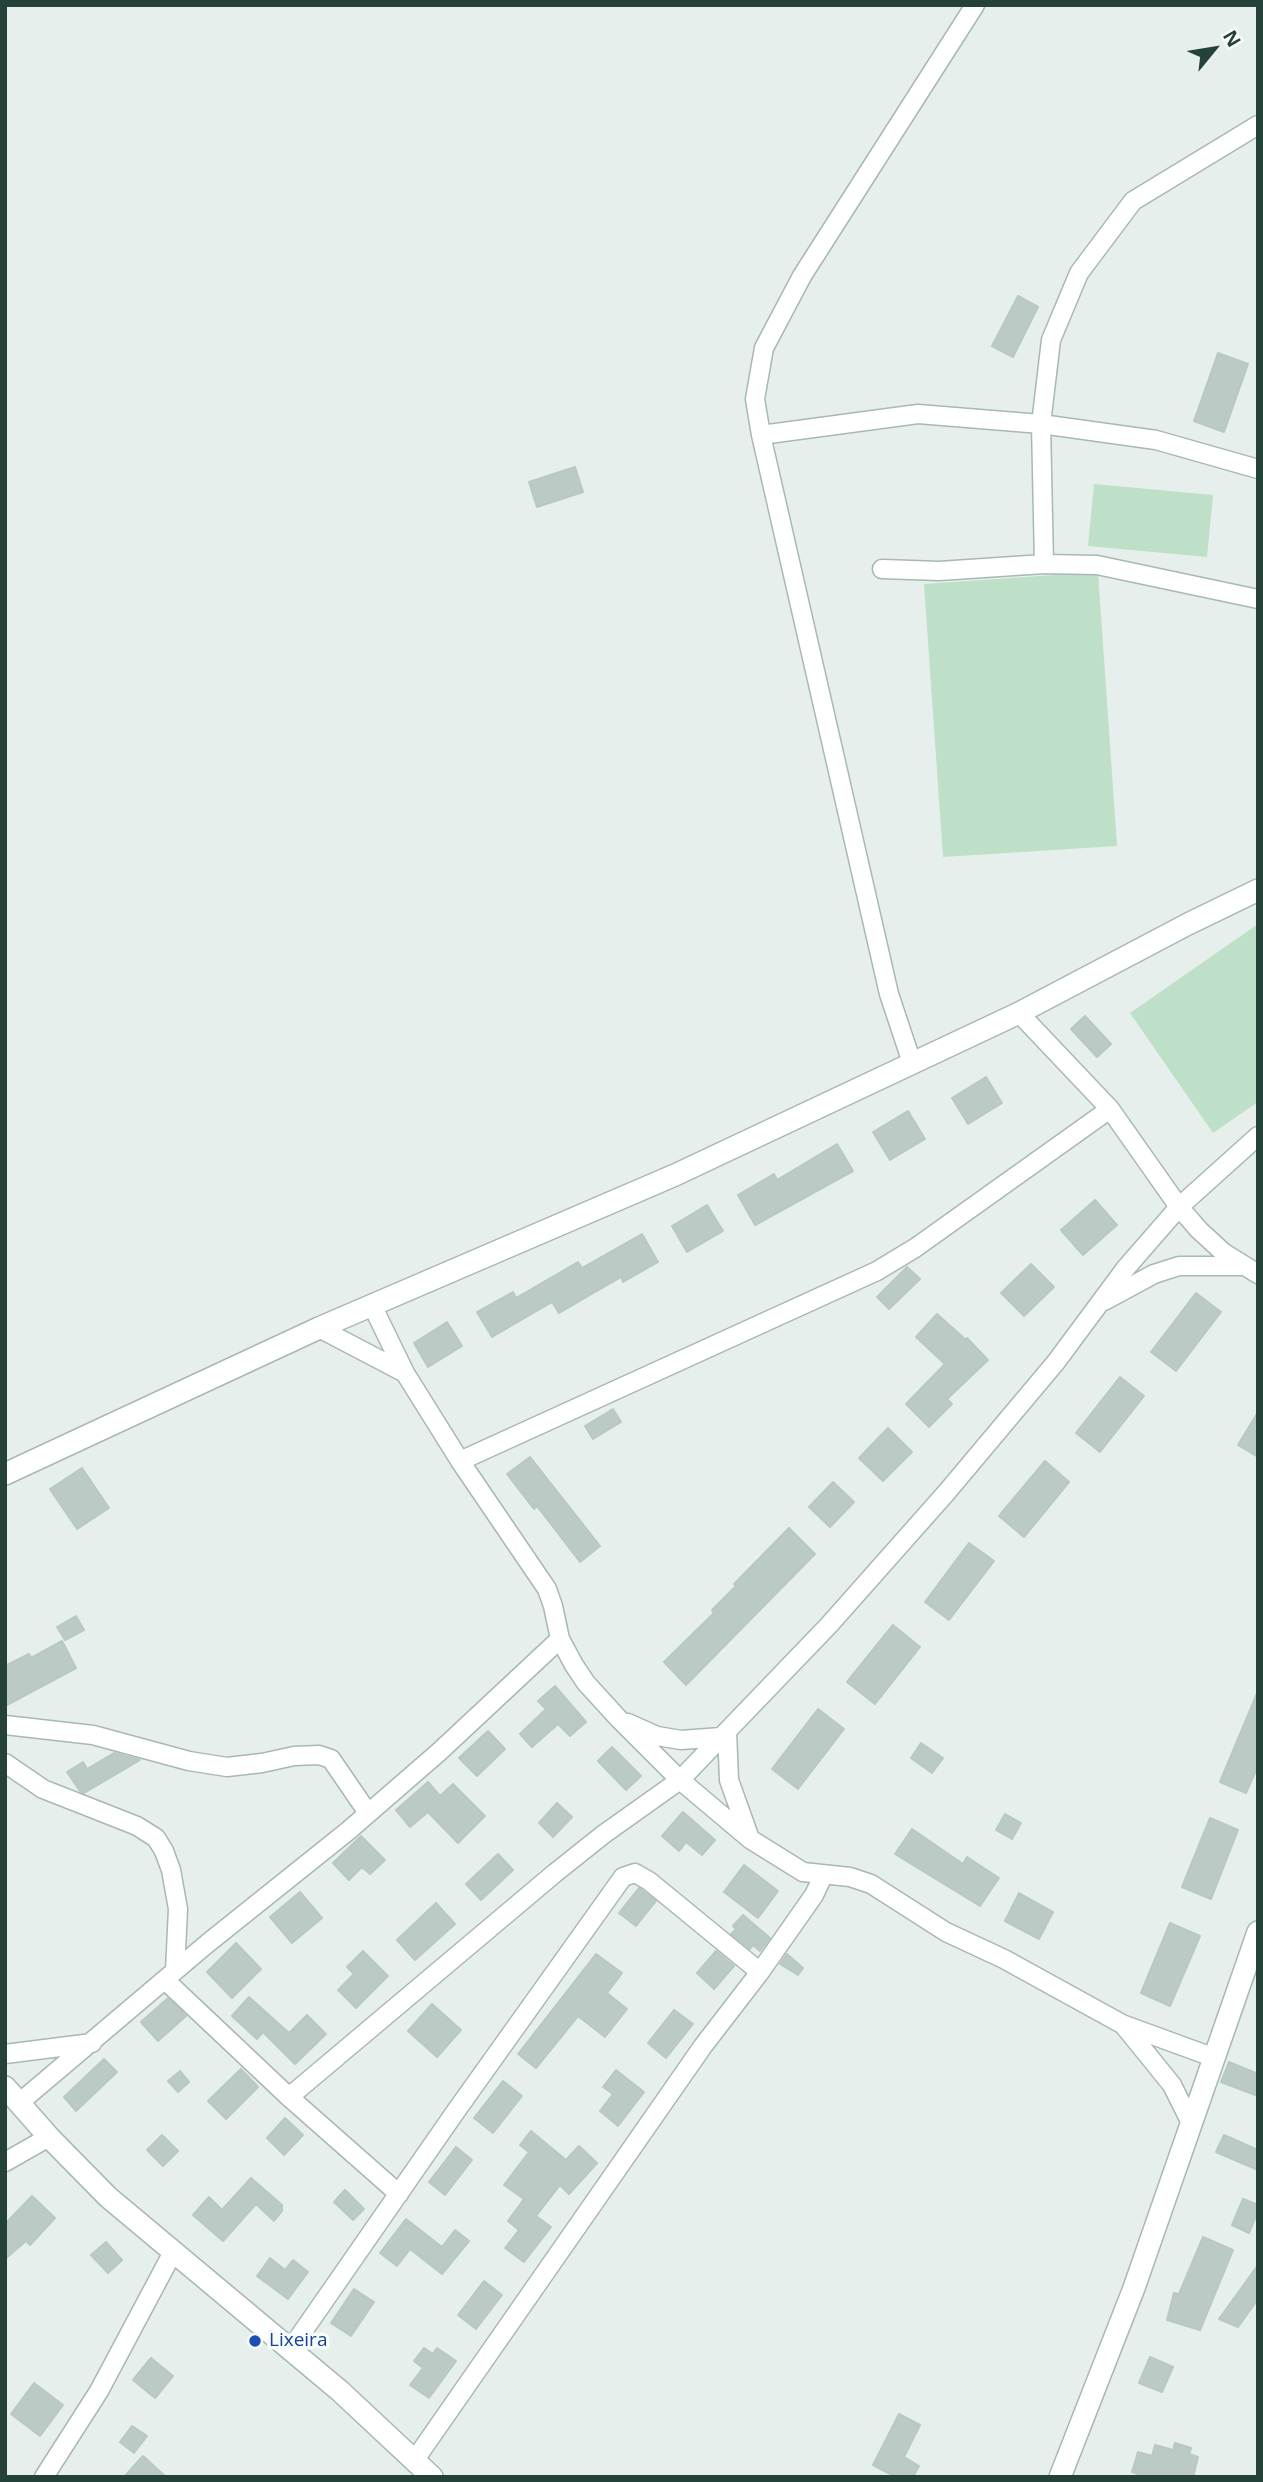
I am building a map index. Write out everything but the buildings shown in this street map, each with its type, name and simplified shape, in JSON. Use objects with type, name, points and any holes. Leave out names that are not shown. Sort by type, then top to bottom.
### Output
[{"type":"street","points":[[912,1063],[889,994],[755,399],[764,348],[802,276],[975,5]]},
{"type":"street","points":[[1044,564],[1041,424],[1051,340],[1079,272],[1133,201],[1258,125]]},
{"type":"street","points":[[761,435],[918,414],[1041,424],[1156,440],[1258,469]]},
{"type":"street","points":[[882,569],[939,571],[1044,564],[1097,565],[1258,599]]},
{"type":"street","points":[[5,1474],[320,1328],[675,1175],[1019,1013],[1188,923],[1258,890]]},
{"type":"street","points":[[1019,1013],[1110,1109],[1199,1230],[1224,1253],[1252,1270]]},
{"type":"street","points":[[460,1461],[877,1271],[915,1248],[1110,1109]]},
{"type":"street","points":[[289,2097],[555,1873],[680,1780],[829,1625],[946,1493],[1056,1362],[1125,1269],[1180,1207],[1258,1136]]},
{"type":"street","points":[[1100,1303],[1154,1274],[1179,1266],[1252,1270]]},
{"type":"street","points":[[372,1305],[405,1373],[460,1461],[547,1589],[554,1606],[560,1639],[586,1683],[680,1780],[750,1839],[803,1872],[850,1877],[871,1884],[946,1932],[1004,1959],[1122,2024],[1215,2058]]},
{"type":"street","points":[[320,1328],[405,1373]]},
{"type":"street","points":[[432,2477],[340,2391],[108,2197],[12,2095],[92,2043],[170,1975],[369,1813],[560,1639]]},
{"type":"street","points":[[618,1718],[657,1735],[681,1740],[724,1734]]},
{"type":"street","points":[[5,1725],[93,1735],[189,1761],[227,1767],[294,1756],[319,1755],[331,1759],[369,1813]]},
{"type":"street","points":[[724,1734],[729,1780],[750,1839]]},
{"type":"street","points":[[5,1763],[43,1789],[137,1826],[156,1838],[171,1870],[178,1909],[170,1975]]},
{"type":"street","points":[[289,2350],[628,1874],[635,1873],[649,1881],[760,1972]]},
{"type":"street","points":[[414,2461],[680,2079],[814,1895],[823,1876]]},
{"type":"street","points":[[1060,2477],[1134,2288],[1258,1932]]},
{"type":"street","points":[[170,1975],[289,2097],[399,2194]]},
{"type":"street","points":[[1122,2024],[1172,2085],[1191,2123]]},
{"type":"street","points":[[5,2054],[92,2043]]},
{"type":"street","points":[[5,2162],[49,2137]]},
{"type":"street","points":[[44,2477],[99,2391],[173,2252]]},
{"type":"green space","points":[[1094,484],[1213,495],[1207,557],[1088,546]]},
{"type":"green space","points":[[1098,572],[1117,846],[943,857],[924,584]]},
{"type":"green space","points":[[1258,924],[1258,1102],[1213,1133],[1130,1013]]},
{"type":"place","name":"Lixeira","points":[[255,2341]]}]
